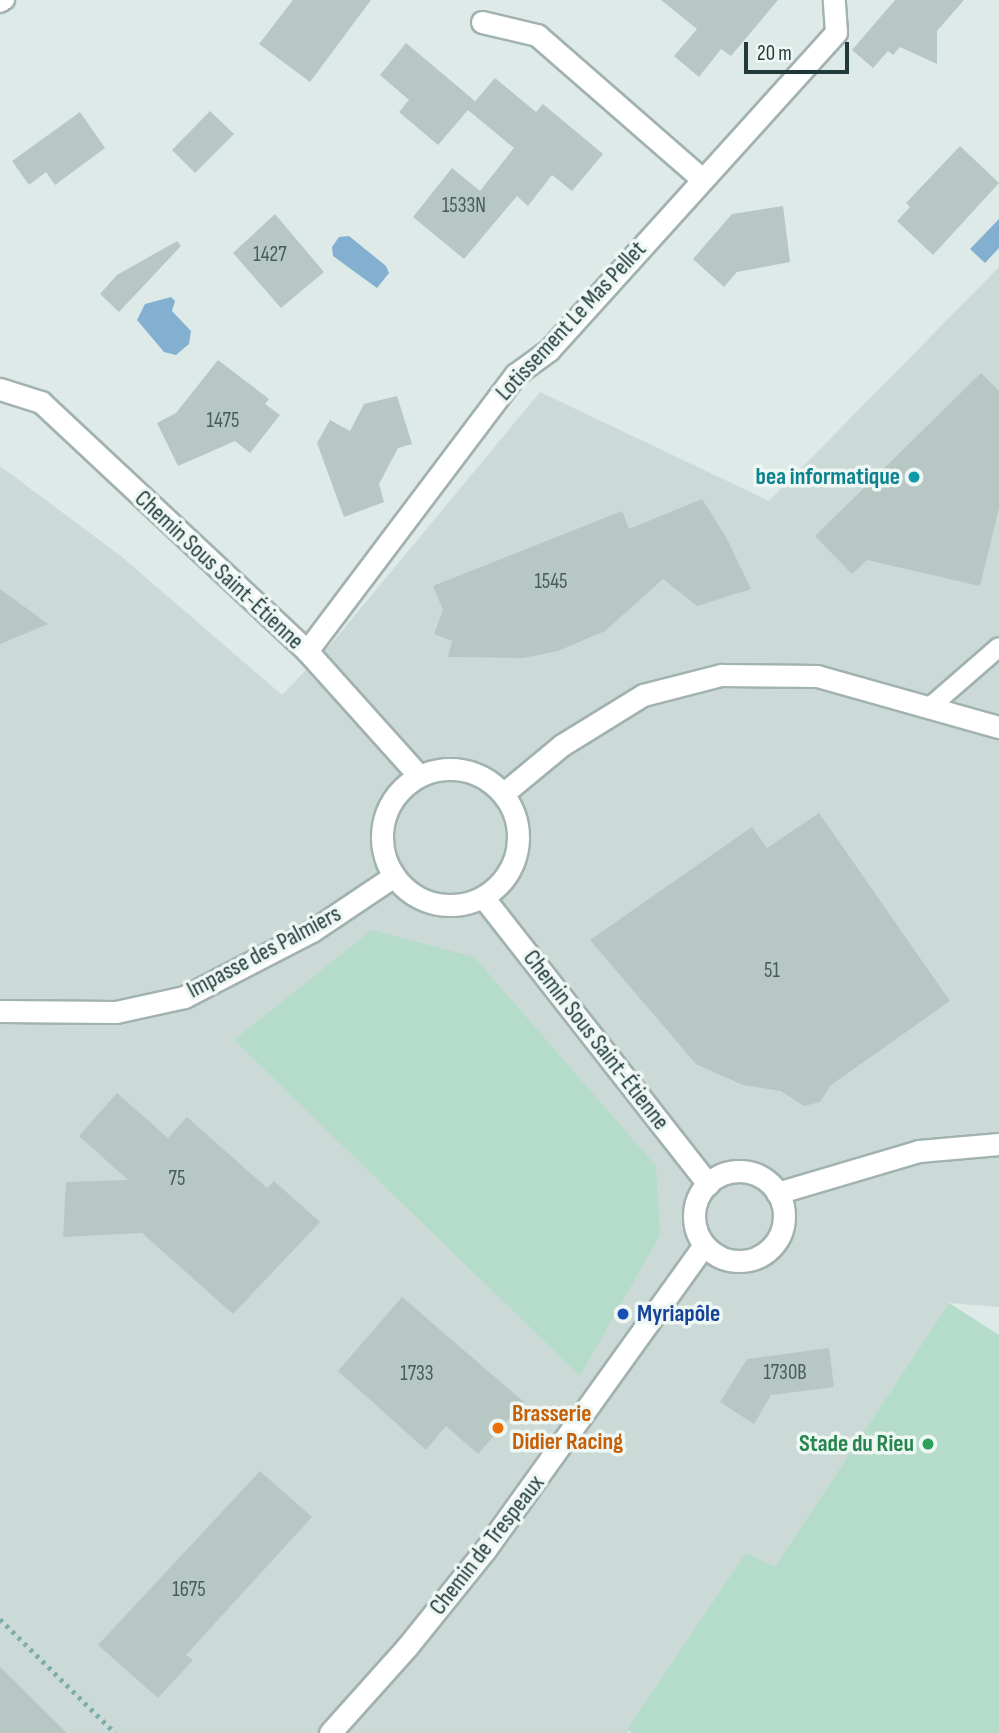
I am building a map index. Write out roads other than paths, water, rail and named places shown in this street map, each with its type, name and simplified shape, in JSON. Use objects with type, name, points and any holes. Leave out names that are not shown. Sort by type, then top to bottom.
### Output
[{"type":"street","name":"Lotissement Le Mas Pellet","points":[[307,652],[516,374],[549,350],[701,178],[836,32],[834,0]]},
{"type":"street","points":[[482,22],[537,35],[701,178]]},
{"type":"street","name":"Chemin Sous Saint-Étienne","points":[[0,389],[41,402],[307,652],[419,776]]},
{"type":"street","points":[[503,793],[562,745],[643,695],[721,675],[817,676],[999,727]]},
{"type":"street","points":[[441,769],[464,770],[486,778],[503,793],[515,814],[519,838],[514,861],[502,882],[483,897],[464,904],[425,901],[394,876],[384,855],[382,832],[387,809],[400,790],[419,776],[441,769]]},
{"type":"street","name":"Impasse des Palmiers","points":[[0,1011],[116,1012],[184,997],[312,931],[394,876]]},
{"type":"street","name":"Chemin Sous Saint-Étienne","points":[[483,897],[709,1184]]},
{"type":"street","points":[[777,1193],[919,1151],[999,1144]]},
{"type":"street","points":[[745,1172],[758,1175],[777,1193],[784,1221],[779,1236],[765,1253],[744,1261],[729,1260],[704,1245],[694,1220],[700,1194],[719,1176],[745,1172]]},
{"type":"street","name":"Chemin de Trespeaux","points":[[330,1733],[407,1647],[485,1550],[704,1245]]},
{"type":"lane","points":[[0,3],[5,0]]},
{"type":"lane","points":[[930,707],[999,647]]},
{"type":"water","points":[[999,219],[999,248],[985,263],[970,249]]},
{"type":"water","points":[[349,236],[386,266],[389,273],[377,288],[333,256],[332,247],[339,237]]},
{"type":"water","points":[[171,297],[175,301],[172,311],[191,331],[189,344],[176,355],[164,352],[137,320],[145,304]]},
{"type":"place","name":"bea informatique","points":[[914,477]]},
{"type":"place","name":"Myriapôle","points":[[623,1314]]},
{"type":"place","name":"Brasserie Didier Racing","points":[[498,1428]]},
{"type":"place","name":"Stade du Rieu","points":[[928,1444]]}]
